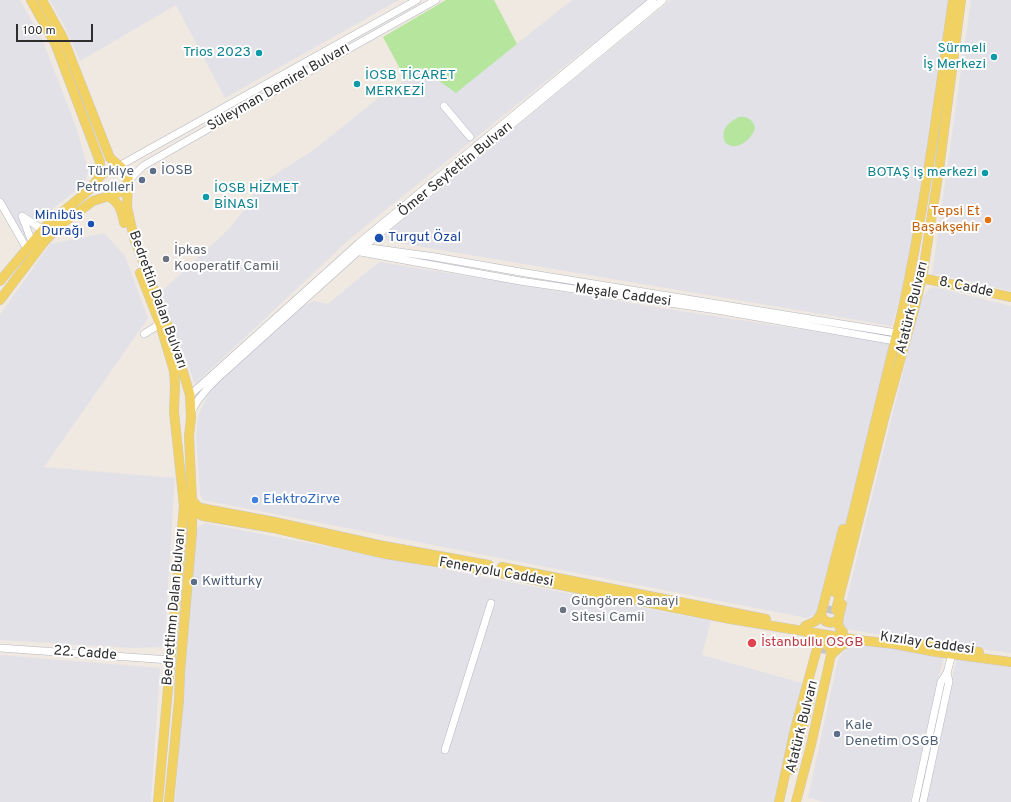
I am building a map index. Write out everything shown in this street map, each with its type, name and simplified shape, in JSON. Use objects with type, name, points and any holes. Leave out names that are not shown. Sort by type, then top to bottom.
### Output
[{"type":"main road","points":[[31,0],[55,43],[95,147],[100,162],[98,177]]},
{"type":"main road","points":[[42,0],[63,38],[110,158],[127,174],[128,184]]},
{"type":"main road","name":"Atatürk Bulvarı","points":[[835,611],[872,433],[896,337],[920,226],[953,0]]},
{"type":"main road","name":"Atatürk Bulvarı","points":[[835,611],[882,445],[885,415],[922,278],[939,170],[961,0]]},
{"type":"main road","name":"Süleyman Demirel Bulvarı","points":[[0,281],[43,230],[59,214],[89,190],[98,177],[120,166]]},
{"type":"main road","name":"Süleyman Demirel Bulvarı","points":[[0,300],[44,242],[60,225],[93,201],[121,192],[128,184]]},
{"type":"main road","name":"Bedrettin Dalan Bulvarı","points":[[128,184],[127,207],[134,238],[174,342],[190,395],[190,416]]},
{"type":"main road","name":"Bedrettin Dalan Bulvarı","points":[[107,196],[112,198],[121,209],[134,255],[160,324],[174,371],[174,412]]},
{"type":"main road","name":"8. Cadde","points":[[922,278],[1011,297]]},
{"type":"main road","points":[[896,337],[905,344]]},
{"type":"main road","points":[[190,395],[183,400],[174,412],[178,420],[187,419],[190,416]]},
{"type":"main road","name":"Bedrettimn Dalan Bulvarı","points":[[169,802],[179,700],[192,532],[174,412]]},
{"type":"main road","name":"Bedrettimn Dalan Bulvarı","points":[[158,802],[170,660],[188,508],[192,500],[189,432],[190,416]]},
{"type":"main road","points":[[177,437],[182,428],[186,428],[189,432]]},
{"type":"main road","points":[[796,802],[811,745],[824,652],[805,628],[816,621],[821,614],[861,460],[872,433]]},
{"type":"main road","name":"Feneryolu Caddesi","points":[[192,500],[200,508],[275,522],[379,545],[489,564],[858,640]]},
{"type":"main road","name":"Feneryolu Caddesi","points":[[188,508],[205,516],[273,528],[385,554],[480,569],[695,615],[843,632]]},
{"type":"main road","points":[[192,532],[192,525],[200,517],[205,516]]},
{"type":"main road","points":[[821,614],[824,620],[835,622],[835,611]]},
{"type":"main road","points":[[835,611],[838,626],[843,632]]},
{"type":"main road","name":"Kızılay Caddesi","points":[[843,632],[1011,656]]},
{"type":"main road","points":[[779,802],[795,729],[824,652],[858,640]]},
{"type":"main road","name":"Kızılay Caddesi","points":[[858,640],[1011,662]]},
{"type":"main road","name":"Atatürk Bulvarı","points":[[785,802],[824,652]]},
{"type":"main road","name":"Atatürk Bulvarı","points":[[791,802],[824,652]]},
{"type":"street","name":"Süleyman Demirel Bulvarı","points":[[120,166],[417,0]]},
{"type":"street","name":"Süleyman Demirel Bulvarı","points":[[128,184],[131,178],[143,166],[436,0]]},
{"type":"street","name":"Ömer Seyfettin Bulvarı","points":[[361,245],[653,0]]},
{"type":"street","name":"Ömer Seyfettin Bulvarı","points":[[190,395],[354,250],[663,0]]},
{"type":"street","points":[[444,106],[470,137]]},
{"type":"street","points":[[0,202],[29,246]]},
{"type":"street","points":[[29,246],[22,216],[43,230]]},
{"type":"street","name":"Meşale Caddesi","points":[[361,245],[896,337]]},
{"type":"street","name":"Ömer Seyfettin Bulvarı","points":[[190,416],[199,399],[221,375],[354,250]]},
{"type":"street","name":"Meşale Caddesi","points":[[354,250],[520,281],[896,337]]},
{"type":"street","points":[[144,334],[160,324]]},
{"type":"street","points":[[445,750],[490,602]]},
{"type":"street","name":"22. Cadde","points":[[0,648],[170,660]]},
{"type":"street","points":[[915,802],[941,682],[947,672],[952,654]]},
{"type":"street","points":[[922,802],[949,681],[947,672]]},
{"type":"shaded area","points":[[0,0],[20,0],[42,39],[76,127],[88,169],[87,177],[81,187],[42,217],[21,239],[0,200]]},
{"type":"shaded area","points":[[50,0],[399,0],[225,98],[176,5],[80,61],[66,29]]},
{"type":"shaded area","points":[[572,0],[647,0],[352,237],[195,384],[161,292],[229,229],[247,206],[256,187],[315,149],[391,88],[406,80],[421,68],[456,92]]},
{"type":"shaded area","points":[[671,0],[948,0],[911,259],[892,326],[387,241],[384,234]]},
{"type":"shaded area","points":[[971,0],[1011,0],[1011,291],[938,274],[932,275]]},
{"type":"shaded area","points":[[104,233],[125,256],[148,318],[44,467],[175,478],[164,647],[132,648],[0,640],[0,315],[50,244]]},
{"type":"shaded area","points":[[380,262],[668,309],[890,343],[826,604],[819,612],[807,618],[203,500],[200,494],[196,436],[198,417],[207,396],[216,384],[303,306],[314,301],[328,304]]},
{"type":"shaded area","points":[[934,287],[1011,306],[1011,653],[910,640],[847,629],[841,626],[921,299],[929,289]]},
{"type":"shaded area","points":[[205,523],[711,621],[702,655],[809,685],[780,802],[175,802],[196,532],[198,527]]},
{"type":"shaded area","points":[[857,639],[944,655],[910,802],[824,802],[808,798],[838,659],[847,647]]},
{"type":"shaded area","points":[[0,655],[160,668],[151,802],[0,802]]},
{"type":"shaded area","points":[[957,658],[1011,666],[1011,802],[922,802]]},
{"type":"green space","points":[[446,0],[494,0],[517,44],[456,93],[421,68],[406,80],[383,37]]},
{"type":"green space","points":[[739,117],[750,119],[755,128],[747,141],[743,144],[738,146],[729,145],[725,142],[724,137],[726,126]]},
{"type":"tunnel","points":[[821,653],[831,606]]},
{"type":"place","name":"Trios 2023","points":[[259,53]]},
{"type":"place","name":"Sürmeli İş Merkezi","points":[[994,57]]},
{"type":"place","name":"İOSB TİCARET MERKEZİ","points":[[357,84]]},
{"type":"place","name":"İOSB","points":[[153,171]]},
{"type":"place","name":"BOTAŞ iş merkezi","points":[[985,173]]},
{"type":"place","name":"Türkiye Petrolleri","points":[[142,180]]},
{"type":"place","name":"İOSB HİZMET BİNASI","points":[[206,197]]},
{"type":"place","name":"Tepsi Et Başakşehir","points":[[988,220]]},
{"type":"place","name":"Minibüs Durağı","points":[[91,224]]},
{"type":"place","name":"Turgut Özal","points":[[379,238]]},
{"type":"place","name":"İpkas Kooperatif Camii","points":[[166,259]]},
{"type":"place","name":"ElektroZirve","points":[[255,500]]},
{"type":"place","name":"Kwitturky","points":[[194,582]]},
{"type":"place","name":"Güngören Sanayi Sitesi Camii","points":[[563,610]]},
{"type":"place","name":"İstanbullu OSGB","points":[[752,643]]},
{"type":"place","name":"Kale Denetim OSGB","points":[[837,734]]}]
